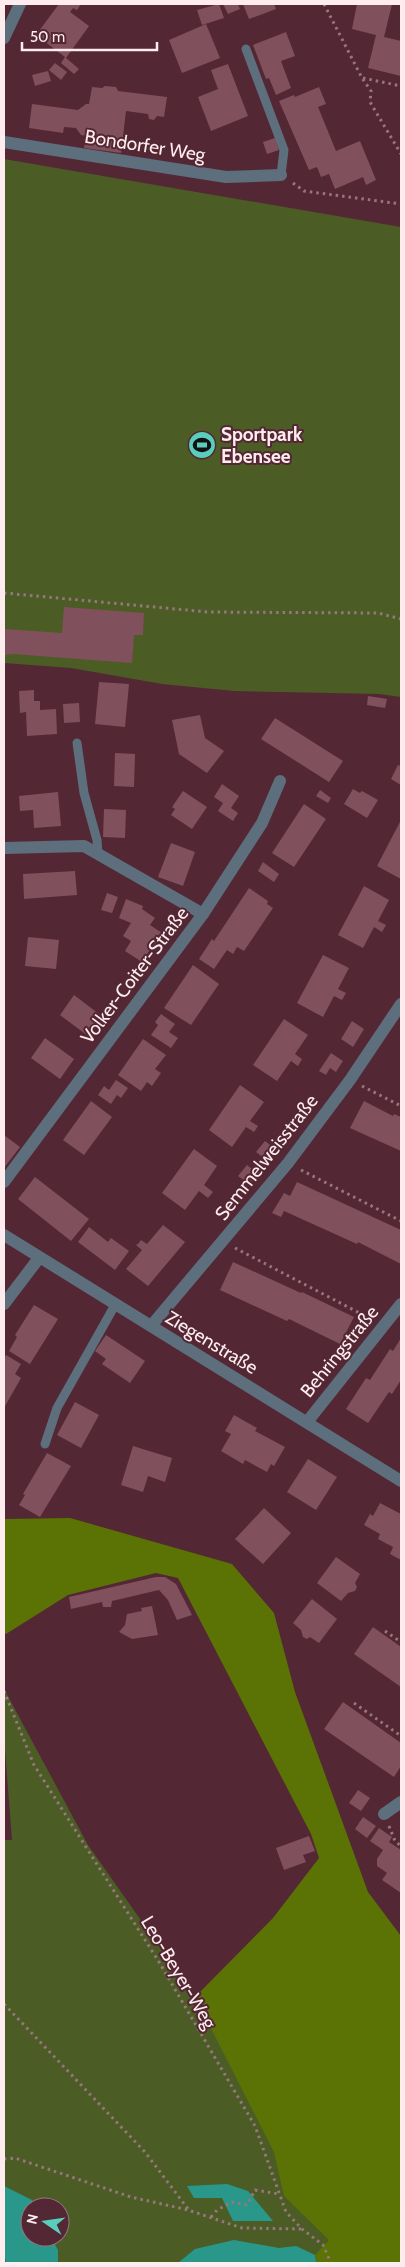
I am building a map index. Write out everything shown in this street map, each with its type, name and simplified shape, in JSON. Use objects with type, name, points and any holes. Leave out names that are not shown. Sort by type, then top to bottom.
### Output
[{"type":"street","points":[[4,38],[20,4]]},
{"type":"street","name":"Bondorfer Weg","points":[[4,142],[226,177],[281,175]]},
{"type":"street","name":"Volker-Coiter-Straße","points":[[4,1182],[203,914],[262,823],[280,781]]},
{"type":"street","points":[[4,848],[84,846],[203,914]]},
{"type":"street","name":"Semmelweisstraße","points":[[151,1326],[164,1308],[223,1242],[288,1163],[350,1080],[401,1004]]},
{"type":"street","name":"Ziegenstraße","points":[[4,1235],[401,1481]]},
{"type":"street","points":[[4,1304],[39,1258]]},
{"type":"street","name":"Behringstraße","points":[[307,1422],[401,1304]]},
{"type":"street","points":[[384,1814],[401,1802]]},
{"type":"lane","points":[[246,49],[284,150],[281,175]]},
{"type":"lane","points":[[77,743],[84,793],[97,840],[98,854]]},
{"type":"lane","points":[[45,1444],[57,1408],[115,1305]]},
{"type":"path","points":[[324,4],[362,78],[372,91],[370,102],[401,154]]},
{"type":"path","points":[[362,78],[401,86]]},
{"type":"path","points":[[281,175],[304,191],[401,204]]},
{"type":"path","points":[[4,593],[208,612],[378,613],[401,619]]},
{"type":"path","points":[[350,1080],[401,1106]]},
{"type":"path","points":[[288,1163],[401,1221]]},
{"type":"path","points":[[223,1242],[368,1317]]},
{"type":"path","points":[[385,1631],[401,1642]]},
{"type":"path","name":"Leo-Beyer-Weg","points":[[4,1691],[34,1765],[159,1962],[255,2126],[286,2212],[302,2229],[323,2246],[331,2263]]},
{"type":"path","points":[[354,1703],[401,1736]]},
{"type":"path","points":[[384,1814],[395,1841],[401,1846]]},
{"type":"path","points":[[4,2004],[145,2152],[188,2210]]},
{"type":"path","points":[[4,2159],[15,2158],[131,2197],[188,2210],[242,2228],[302,2229]]},
{"type":"path","points":[[210,2217],[217,2210],[232,2202],[248,2205],[255,2190],[279,2194]]},
{"type":"shaded area","name":"Sportpark Ebensee","points":[[4,159],[401,227],[401,697],[379,694],[234,691],[162,684],[71,668],[4,663]]},
{"type":"shaded area","points":[[70,1518],[232,1564],[274,1613],[295,1692],[368,1892],[401,1936],[401,2263],[316,2263],[315,2255],[329,2240],[284,2196],[274,2152],[195,1997],[273,1918],[319,1858],[311,1834],[178,1578],[156,1573],[68,1595],[6,1634],[4,1633],[4,1519]]},
{"type":"shaded area","points":[[4,1689],[88,1845],[195,1997],[389,2200],[399,2263],[4,2263],[4,1840],[12,1840],[4,1737]]},
{"type":"shaded area","points":[[227,2184],[248,2191],[273,2221],[233,2221],[222,2198],[194,2198],[187,2186]]},
{"type":"shaded area","points":[[4,2186],[26,2197],[20,2197],[20,2247],[56,2247],[58,2263],[6,2263],[4,2252]]},
{"type":"shaded area","points":[[234,2240],[279,2248],[296,2246],[315,2255],[316,2263],[178,2263],[195,2249]]},
{"type":"building","points":[[59,4],[81,4],[77,10],[73,8],[70,12],[89,26],[66,58],[79,69],[74,74],[61,63],[65,57],[36,35]]},
{"type":"building","points":[[219,4],[224,18],[202,25],[197,10]]},
{"type":"building","points":[[223,4],[238,4],[240,9],[228,14]]},
{"type":"building","points":[[243,4],[274,4],[276,9],[249,19]]},
{"type":"building","points":[[357,4],[392,4],[384,37],[401,41],[401,76],[368,68],[376,35],[352,29]]},
{"type":"building","points":[[206,24],[220,58],[182,73],[169,40]]},
{"type":"building","points":[[286,32],[295,56],[281,61],[291,88],[276,95],[269,78],[266,79],[253,45]]},
{"type":"building","points":[[55,63],[67,72],[61,80],[49,70]]},
{"type":"building","points":[[228,64],[248,116],[211,131],[198,97],[218,89],[211,70]]},
{"type":"building","points":[[48,71],[51,81],[35,86],[32,75]]},
{"type":"building","points":[[105,86],[116,87],[118,91],[167,97],[164,117],[157,116],[154,120],[149,119],[148,114],[126,111],[121,153],[84,148],[86,136],[81,135],[76,128],[64,127],[63,133],[29,128],[32,104],[78,110],[89,104],[92,87],[102,88]]},
{"type":"building","points":[[319,87],[326,104],[318,107],[336,151],[360,141],[376,180],[366,185],[363,177],[335,189],[329,174],[321,177],[317,167],[309,170],[279,101],[294,95],[295,97]]},
{"type":"building","points":[[275,138],[279,150],[267,154],[263,142]]},
{"type":"building","points":[[64,607],[144,613],[143,635],[134,635],[132,663],[13,654],[4,655],[4,629],[62,633]]},
{"type":"building","points":[[99,682],[129,684],[125,727],[95,724]]},
{"type":"building","points":[[34,690],[34,701],[40,701],[40,710],[56,709],[57,734],[27,736],[26,712],[20,713],[19,691]]},
{"type":"building","points":[[368,696],[387,699],[385,708],[367,705]]},
{"type":"building","points":[[79,703],[80,722],[64,723],[63,704]]},
{"type":"building","points":[[200,715],[205,738],[224,751],[207,773],[179,754],[172,720]]},
{"type":"building","points":[[275,718],[343,761],[329,782],[261,739]]},
{"type":"building","points":[[115,753],[135,754],[134,787],[114,786]]},
{"type":"building","points":[[398,765],[401,766],[401,785],[391,779]]},
{"type":"building","points":[[222,784],[239,796],[231,808],[238,813],[233,821],[218,811],[223,803],[214,797]]},
{"type":"building","points":[[353,789],[360,793],[362,791],[378,800],[367,818],[344,804]]},
{"type":"building","points":[[320,790],[331,798],[328,803],[316,796]]},
{"type":"building","points":[[183,791],[207,807],[192,829],[171,815],[175,809],[172,807]]},
{"type":"building","points":[[58,792],[61,826],[34,828],[33,810],[20,811],[19,796]]},
{"type":"building","points":[[304,804],[326,819],[294,867],[272,853]]},
{"type":"building","points":[[104,809],[126,810],[125,838],[103,837]]},
{"type":"building","points":[[401,820],[401,879],[377,866]]},
{"type":"building","points":[[171,843],[195,852],[183,886],[158,877]]},
{"type":"building","points":[[263,862],[279,874],[274,882],[258,871]]},
{"type":"building","points":[[75,871],[77,895],[24,899],[23,874]]},
{"type":"building","points":[[364,886],[389,900],[378,921],[386,925],[382,932],[374,927],[363,948],[338,935]]},
{"type":"building","points":[[249,888],[268,901],[267,904],[273,908],[244,951],[237,947],[233,954],[227,950],[214,969],[199,959],[212,939],[214,941]]},
{"type":"building","points":[[107,893],[118,897],[112,913],[101,910]]},
{"type":"building","points":[[126,899],[143,906],[142,909],[155,918],[150,925],[162,933],[157,940],[161,942],[155,951],[151,948],[142,962],[125,951],[131,941],[123,936],[131,923],[119,918]]},
{"type":"building","points":[[28,937],[59,940],[56,969],[25,966]]},
{"type":"building","points":[[323,955],[349,968],[338,989],[346,993],[342,1000],[334,996],[323,1017],[297,1003]]},
{"type":"building","points":[[193,965],[219,984],[191,1025],[164,1008]]},
{"type":"building","points":[[74,995],[103,1017],[88,1036],[60,1015]]},
{"type":"building","points":[[161,1014],[175,1024],[169,1032],[178,1038],[171,1048],[151,1035],[158,1025],[155,1022]]},
{"type":"building","points":[[284,1019],[308,1035],[295,1054],[302,1059],[298,1066],[291,1061],[277,1081],[253,1065]]},
{"type":"building","points":[[352,1021],[364,1029],[353,1047],[341,1039]]},
{"type":"building","points":[[45,1038],[74,1059],[60,1079],[31,1058]]},
{"type":"building","points":[[143,1039],[166,1055],[155,1069],[161,1073],[152,1086],[147,1082],[141,1091],[118,1075]]},
{"type":"building","points":[[331,1053],[343,1061],[336,1072],[330,1068],[326,1075],[319,1071]]},
{"type":"building","points":[[116,1080],[128,1088],[121,1098],[117,1095],[111,1104],[98,1095],[104,1086],[109,1090]]},
{"type":"building","points":[[240,1085],[264,1102],[250,1121],[258,1126],[254,1132],[246,1127],[232,1147],[209,1130]]},
{"type":"building","points":[[91,1101],[112,1117],[84,1155],[63,1140]]},
{"type":"building","points":[[364,1101],[393,1116],[394,1114],[401,1117],[401,1151],[350,1128]]},
{"type":"building","points":[[4,1135],[20,1147],[4,1168]]},
{"type":"building","points":[[265,1141],[277,1150],[268,1161],[256,1152]]},
{"type":"building","points":[[194,1149],[217,1166],[204,1185],[213,1192],[208,1198],[199,1191],[185,1210],[162,1193]]},
{"type":"building","points":[[247,1165],[258,1174],[250,1185],[238,1176]]},
{"type":"building","points":[[35,1177],[89,1219],[71,1241],[18,1199]]},
{"type":"building","points":[[297,1182],[401,1230],[401,1264],[358,1242],[357,1244],[284,1211],[281,1217],[272,1213],[284,1193],[290,1196]]},
{"type":"building","points":[[163,1225],[185,1242],[148,1286],[126,1269],[142,1250],[136,1245],[141,1240],[147,1244]]},
{"type":"building","points":[[89,1227],[108,1242],[111,1238],[129,1251],[115,1270],[78,1242]]},
{"type":"building","points":[[233,1262],[354,1317],[340,1344],[289,1319],[287,1321],[220,1290]]},
{"type":"building","points":[[34,1305],[58,1319],[30,1364],[9,1351],[17,1337],[15,1335]]},
{"type":"building","points":[[106,1335],[145,1361],[130,1383],[102,1364],[106,1359],[95,1351]]},
{"type":"building","points":[[401,1338],[401,1380],[392,1394],[389,1392],[368,1423],[346,1409],[366,1378],[370,1380],[390,1349],[393,1351]]},
{"type":"building","points":[[6,1355],[21,1364],[15,1374],[21,1378],[4,1408],[4,1359]]},
{"type":"building","points":[[75,1402],[99,1415],[81,1448],[57,1435]]},
{"type":"building","points":[[234,1415],[257,1428],[255,1431],[285,1447],[274,1466],[271,1464],[267,1472],[245,1460],[243,1464],[221,1451],[231,1434],[225,1431]]},
{"type":"building","points":[[133,1446],[172,1458],[165,1482],[148,1476],[143,1492],[121,1485]]},
{"type":"building","points":[[47,1453],[71,1466],[40,1517],[19,1505],[25,1495],[23,1494]]},
{"type":"building","points":[[308,1459],[337,1477],[316,1510],[287,1492]]},
{"type":"building","points":[[380,1503],[401,1514],[401,1560],[390,1554],[393,1547],[378,1539],[380,1534],[364,1525],[370,1514],[373,1516]]},
{"type":"building","points":[[264,1508],[291,1533],[263,1564],[235,1539]]},
{"type":"building","points":[[336,1557],[360,1574],[355,1583],[357,1587],[355,1591],[348,1593],[341,1601],[317,1583]]},
{"type":"building","points":[[156,1577],[165,1577],[176,1584],[192,1615],[177,1620],[168,1600],[159,1590],[112,1601],[111,1607],[103,1607],[102,1602],[71,1609],[69,1597]]},
{"type":"building","points":[[312,1599],[337,1619],[319,1643],[310,1637],[307,1639],[303,1637],[301,1630],[293,1623]]},
{"type":"building","points":[[152,1606],[158,1635],[132,1639],[119,1632],[125,1625],[127,1614],[142,1611],[141,1608]]},
{"type":"building","points":[[373,1627],[401,1647],[401,1687],[354,1654]]},
{"type":"building","points":[[343,1702],[401,1743],[401,1766],[394,1777],[324,1729]]},
{"type":"building","points":[[358,1790],[370,1798],[361,1811],[349,1803]]},
{"type":"building","points":[[363,1817],[376,1826],[367,1838],[355,1829]]},
{"type":"building","points":[[379,1828],[392,1837],[389,1842],[401,1850],[401,1893],[382,1880],[387,1873],[377,1866],[377,1859],[383,1850],[370,1841]]},
{"type":"building","points":[[309,1836],[315,1851],[303,1855],[306,1862],[284,1870],[276,1848]]},
{"type":"place","name":"Sportpark Ebensee","points":[[202,445]]}]
